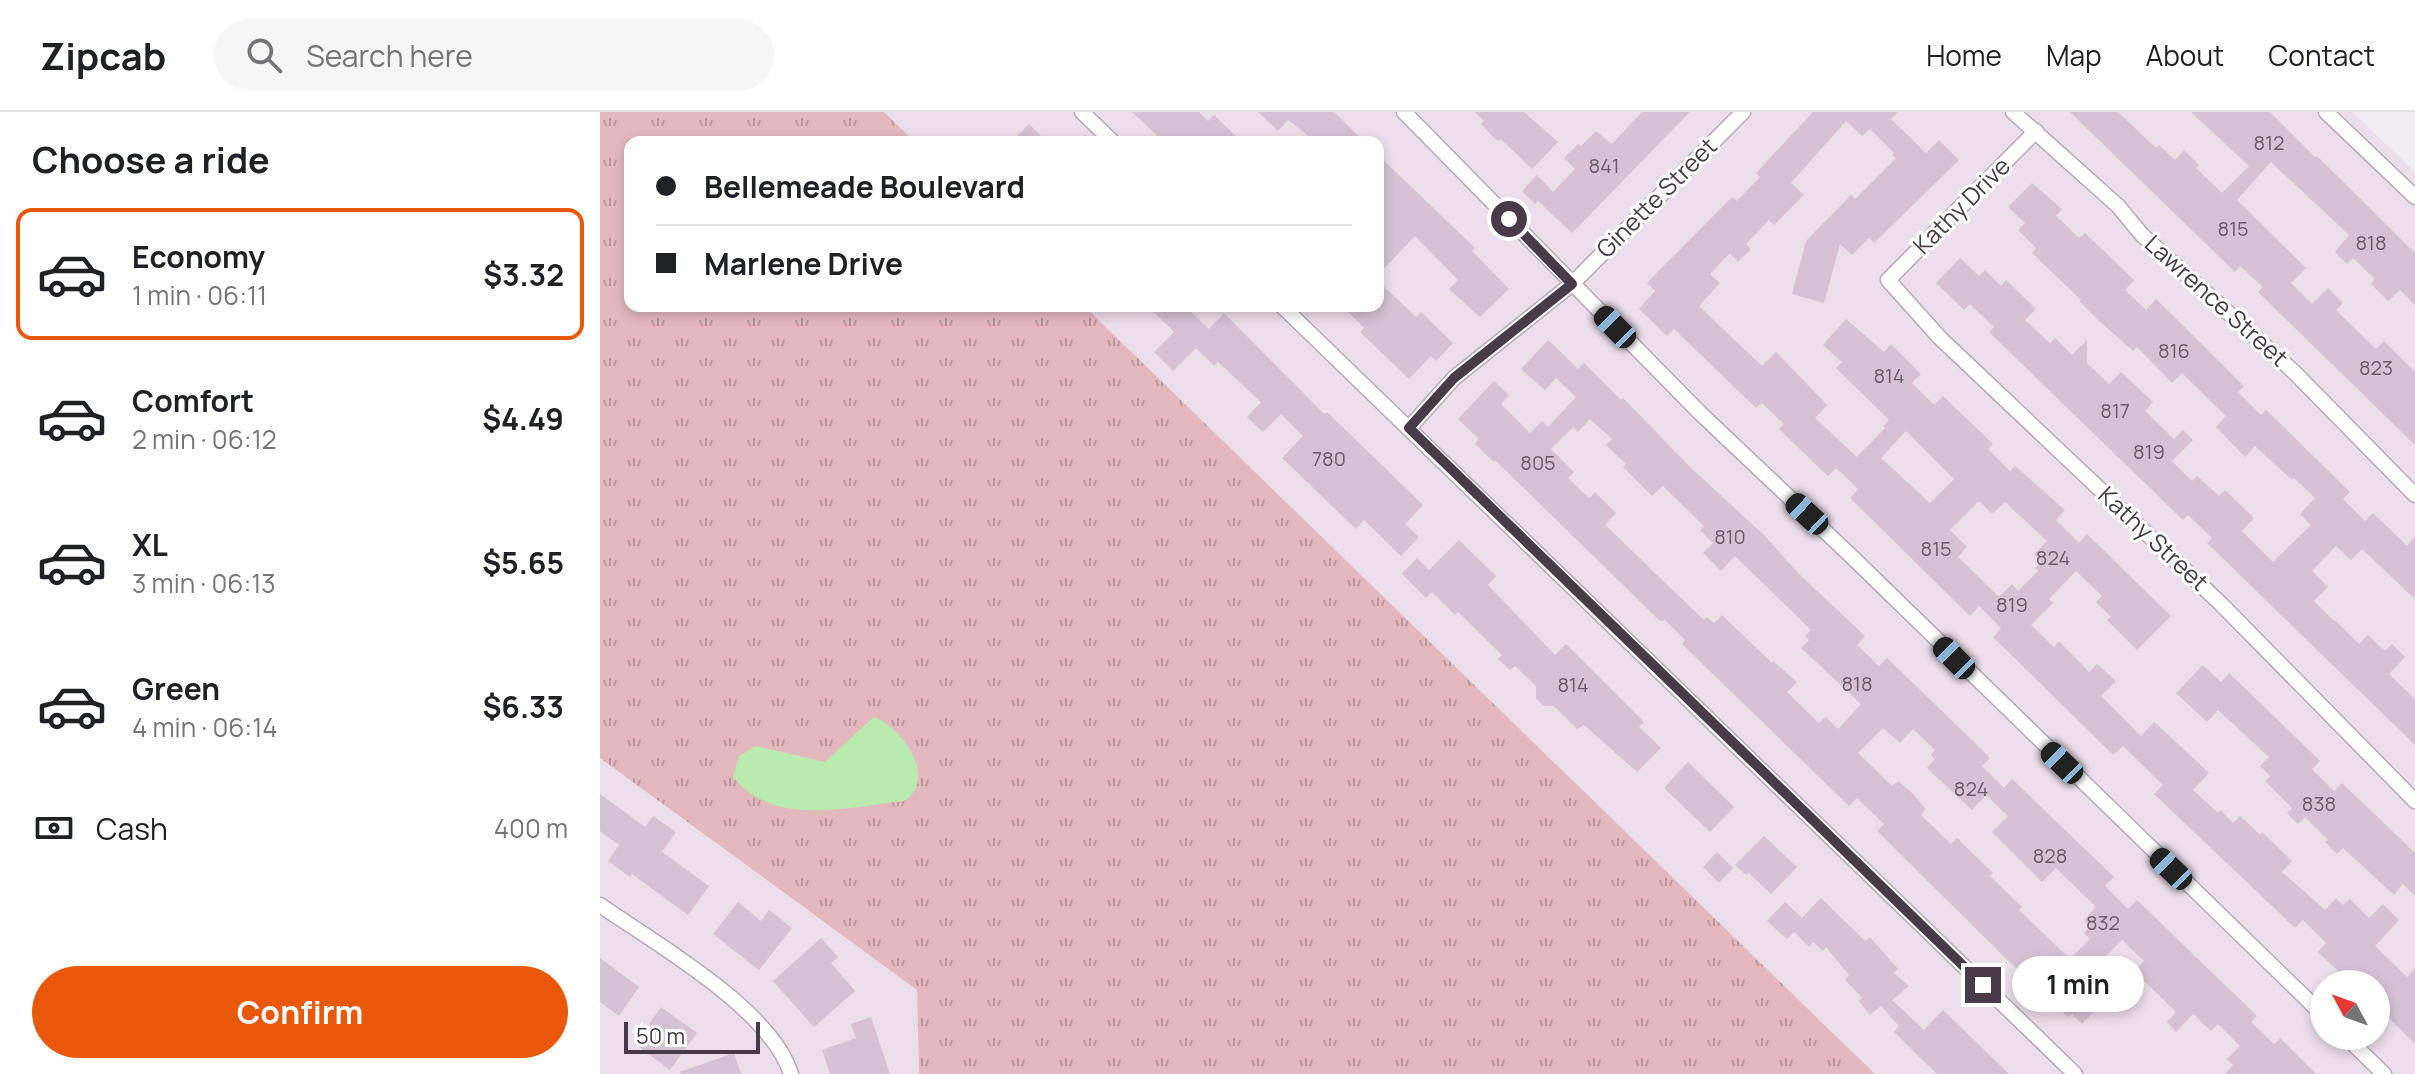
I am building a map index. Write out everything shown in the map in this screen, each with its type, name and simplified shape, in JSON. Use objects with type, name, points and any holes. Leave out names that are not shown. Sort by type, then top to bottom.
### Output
[{"type":"street","points":[[1082,112],[1107,136]]},
{"type":"street","points":[[1404,112],[1700,413],[2310,1002]]},
{"type":"street","name":"Ginette Street","points":[[1409,428],[1454,378],[1572,284],[1743,112]]},
{"type":"street","name":"Lawrence Street","points":[[2013,112],[2118,206],[2142,235],[2294,372],[2415,495]]},
{"type":"street","points":[[2326,112],[2415,197]]},
{"type":"street","name":"Kathy Drive","points":[[1888,280],[2036,131]]},
{"type":"street","name":"Kathy Street","points":[[1888,280],[1940,338],[2221,604],[2415,801]]},
{"type":"street","points":[[1288,312],[2075,1074]]},
{"type":"street","points":[[600,905],[747,1009],[772,1039],[791,1074]]},
{"type":"street","points":[[2359,1050],[2384,1074]]},
{"type":"shaded area","points":[[884,112],[2352,112],[2415,172],[2415,1074],[1875,1074],[1090,312],[1384,312],[1384,136],[909,136]]},
{"type":"shaded area","points":[[874,717],[901,737],[918,770],[918,781],[904,801],[836,809],[791,809],[769,803],[750,793],[733,777],[739,756],[756,746],[825,762]]},
{"type":"shaded area","points":[[600,758],[917,990],[919,1074],[600,1074]]},
{"type":"green space","points":[[600,112],[884,112],[909,136],[624,136],[624,312],[1090,312],[1875,1074],[919,1074],[917,990],[600,758]]},
{"type":"building","points":[[1132,112],[1199,112],[1208,121],[1214,115],[1236,136],[1158,136]]},
{"type":"building","points":[[1258,112],[1334,112],[1359,136],[1308,136],[1288,120],[1278,131]]},
{"type":"building","points":[[1475,112],[1524,112],[1558,142],[1532,169],[1501,139],[1494,138]]},
{"type":"building","points":[[1642,112],[1690,112],[1572,233],[1538,201],[1535,204],[1522,191],[1537,175],[1553,192],[1575,169],[1564,158],[1578,144],[1581,146],[1596,131],[1612,144]]},
{"type":"building","points":[[1813,112],[1898,112],[1891,119],[1926,153],[1939,140],[1959,160],[1874,243],[1869,238],[1852,255],[1840,244],[1824,303],[1792,294],[1806,241],[1851,195],[1855,199],[1896,158],[1870,129],[1862,136],[1846,121],[1791,183],[1804,195],[1774,225],[1769,220],[1746,244],[1751,249],[1738,262],[1730,253],[1710,274],[1720,283],[1699,306],[1762,366],[1776,352],[1827,405],[1815,418],[1857,457],[1889,420],[1836,368],[1842,362],[1823,345],[1846,319],[1884,352],[1891,344],[1921,374],[1912,383],[1934,405],[1943,396],[1993,444],[1988,449],[2010,471],[2015,466],[2065,510],[2056,520],[2079,543],[2087,534],[2171,616],[2137,650],[2107,620],[2111,617],[2096,602],[2102,596],[2076,571],[2049,599],[2053,603],[2031,625],[2054,647],[2059,641],[2089,672],[2097,664],[2116,681],[2101,696],[2141,736],[2154,722],[2209,773],[2193,790],[2233,823],[2240,816],[2260,835],[2262,832],[2292,861],[2282,872],[2325,910],[2336,898],[2343,905],[2350,899],[2369,918],[2383,904],[2399,920],[2375,946],[2407,977],[2415,968],[2415,1044],[2390,1019],[2390,970],[2337,970],[2318,952],[2326,943],[2303,920],[2295,928],[2154,794],[2163,785],[2123,746],[2113,755],[1993,637],[2001,628],[1979,606],[1970,616],[1850,498],[1858,489],[1836,468],[1828,476],[1779,429],[1784,424],[1762,403],[1756,408],[1674,329],[1667,336],[1639,309],[1655,291],[1647,283],[1732,197],[1737,201],[1760,177],[1756,173]],"holes":[[[1906,431],[1954,479],[1930,503],[1881,458]],[[1979,501],[1992,514],[2005,502],[2047,541],[2034,554],[2041,562],[2035,568],[2038,571],[2018,591],[2012,584],[1999,597],[1958,557],[1967,547],[1950,530]]]},
{"type":"building","points":[[2070,112],[2118,112],[2156,148],[2159,145],[2175,160],[2184,150],[2199,165],[2196,168],[2222,193],[2249,166],[2191,112],[2270,112],[2317,156],[2415,253],[2415,305],[2400,290],[2388,301],[2371,284],[2375,279],[2353,258],[2347,264],[2335,252],[2349,235],[2271,162],[2237,200],[2306,268],[2291,283],[2312,304],[2328,288],[2343,303],[2336,310],[2376,349],[2384,341],[2415,372],[2415,445],[2258,292],[2263,287],[2240,266],[2235,272]]},
{"type":"building","points":[[1029,124],[1041,136],[1017,136]]},
{"type":"building","points":[[1384,161],[1475,248],[1472,251],[1509,289],[1480,317],[1449,289],[1458,280],[1415,236],[1384,269]]},
{"type":"building","points":[[2032,183],[2062,209],[2056,216],[2079,238],[2085,233],[2134,280],[2125,290],[2146,310],[2156,299],[2244,386],[2238,392],[2261,415],[2266,410],[2350,492],[2343,499],[2365,521],[2373,513],[2407,546],[2415,536],[2415,599],[2362,549],[2351,560],[2336,546],[2312,571],[2328,587],[2314,601],[2334,621],[2359,644],[2368,635],[2385,651],[2392,644],[2405,657],[2389,674],[2415,699],[2415,745],[2207,543],[2212,538],[2188,515],[2183,520],[1989,332],[1994,327],[1970,304],[1964,310],[1936,283],[1960,258],[1979,276],[1985,270],[2001,286],[2006,280],[2036,309],[2025,320],[2050,343],[2055,338],[2072,355],[2087,340],[2087,363],[2109,384],[2121,372],[2153,402],[2145,411],[2174,439],[2183,430],[2193,440],[2172,461],[2192,481],[2197,476],[2219,496],[2225,490],[2254,518],[2242,531],[2273,562],[2311,525],[2300,514],[2315,498],[2255,446],[2245,457],[2216,427],[2226,416],[2182,373],[2172,383],[2137,347],[2133,351],[2097,319],[2032,253],[2036,248],[2018,230],[2025,223],[2008,207]]},
{"type":"building","points":[[1384,287],[1416,317],[1421,312],[1453,343],[1436,361],[1431,356],[1409,379],[1360,332],[1364,328],[1348,312],[1384,312]]},
{"type":"building","points":[[1154,312],[1191,312],[1209,329],[1224,313],[1324,414],[1327,412],[1423,505],[1405,524],[1419,537],[1401,556],[1364,520],[1356,529],[1282,458],[1303,436],[1281,414],[1263,432],[1247,417],[1261,402],[1218,362],[1214,366],[1196,348],[1173,371],[1154,352],[1174,332]]},
{"type":"building","points":[[1548,340],[1578,369],[1584,363],[1865,636],[1857,645],[1879,666],[1887,658],[1990,758],[1982,766],[2004,788],[2012,779],[2114,877],[2105,886],[2128,909],[2137,900],[2257,1016],[2251,1022],[2274,1044],[2280,1038],[2316,1074],[2225,1074],[2233,1065],[2227,1059],[2240,1046],[2218,1024],[2211,1031],[2193,1014],[2176,1032],[2167,1022],[2176,1012],[2134,971],[2144,961],[2122,940],[2096,966],[2118,987],[2082,1024],[2072,1014],[2068,1017],[1877,831],[1884,824],[1857,798],[1849,806],[1682,644],[1685,640],[1665,620],[1660,621],[1475,444],[1479,439],[1458,419],[1494,381],[1509,395],[1501,404],[1530,433],[1542,421],[1548,427],[1576,397],[1556,378],[1545,390],[1521,369]],"holes":[[[1590,419],[1612,439],[1606,445],[1652,496],[1663,486],[1704,526],[1700,530],[1713,543],[1703,553],[1721,571],[1735,556],[1811,630],[1805,636],[1809,640],[1801,648],[1861,704],[1838,729],[1826,717],[1819,723],[1787,692],[1797,682],[1772,663],[1722,615],[1714,623],[1707,617],[1704,620],[1605,525],[1616,513],[1595,492],[1589,498],[1568,478],[1574,472],[1551,449],[1573,427],[1578,432]],[[1883,728],[1900,743],[1913,729],[1935,750],[1931,755],[1935,759],[1927,768],[1972,810],[1986,795],[2008,816],[1992,832],[2042,882],[2056,868],[2096,907],[2084,920],[2090,926],[2084,933],[2090,939],[2070,959],[2019,910],[2022,907],[1990,876],[1993,873],[1957,838],[1951,844],[1921,815],[1926,809],[1912,793],[1898,781],[1892,786],[1858,753]]]},
{"type":"building","points":[[1459,540],[1496,576],[1488,585],[1555,655],[1566,644],[1644,722],[1639,727],[1661,748],[1637,772],[1584,725],[1577,729],[1554,706],[1544,706],[1536,699],[1536,686],[1515,666],[1510,670],[1498,659],[1502,655],[1458,612],[1455,615],[1432,592],[1426,598],[1402,574],[1417,558],[1429,570]]},
{"type":"building","points":[[2203,665],[2221,682],[2229,673],[2320,761],[2312,769],[2334,791],[2342,783],[2415,853],[2415,896],[2403,884],[2394,895],[2343,848],[2337,854],[2305,817],[2298,824],[2287,813],[2292,808],[2265,781],[2270,776],[2260,766],[2269,757],[2218,710],[2207,722],[2176,693]]},
{"type":"building","points":[[1688,762],[1734,807],[1710,832],[1664,788]]},
{"type":"building","points":[[600,794],[645,827],[653,816],[676,832],[662,852],[709,886],[688,915],[632,874],[630,877],[608,861],[619,845],[600,831]]},
{"type":"building","points":[[1764,836],[1797,867],[1771,894],[1749,873],[1746,875],[1735,865]]},
{"type":"building","points":[[1717,852],[1733,868],[1719,883],[1703,867]]},
{"type":"building","points":[[1821,898],[1865,941],[1870,937],[1898,969],[1894,973],[1909,986],[1892,1000],[1924,1030],[1943,1010],[2009,1074],[1937,1074],[1894,1032],[1899,1026],[1881,1006],[1870,1015],[1859,1001],[1862,998],[1845,980],[1849,975],[1826,947],[1823,951],[1813,942],[1809,947],[1794,932],[1787,939],[1767,921],[1785,902],[1802,918]]},
{"type":"building","points":[[738,902],[761,921],[769,910],[792,928],[759,970],[713,934]]},
{"type":"building","points":[[821,938],[838,957],[831,963],[855,991],[814,1027],[773,981]]},
{"type":"building","points":[[600,958],[639,987],[619,1016],[600,1002]]},
{"type":"building","points":[[661,1007],[697,1033],[670,1070],[635,1044]]},
{"type":"building","points":[[871,1017],[890,1074],[830,1074],[822,1050],[856,1038],[851,1024]]},
{"type":"building","points":[[734,1053],[741,1074],[680,1072]]},
{"type":"route","points":[[1509,219],[1572,284],[1454,378],[1409,428],[1983,985]]}]
